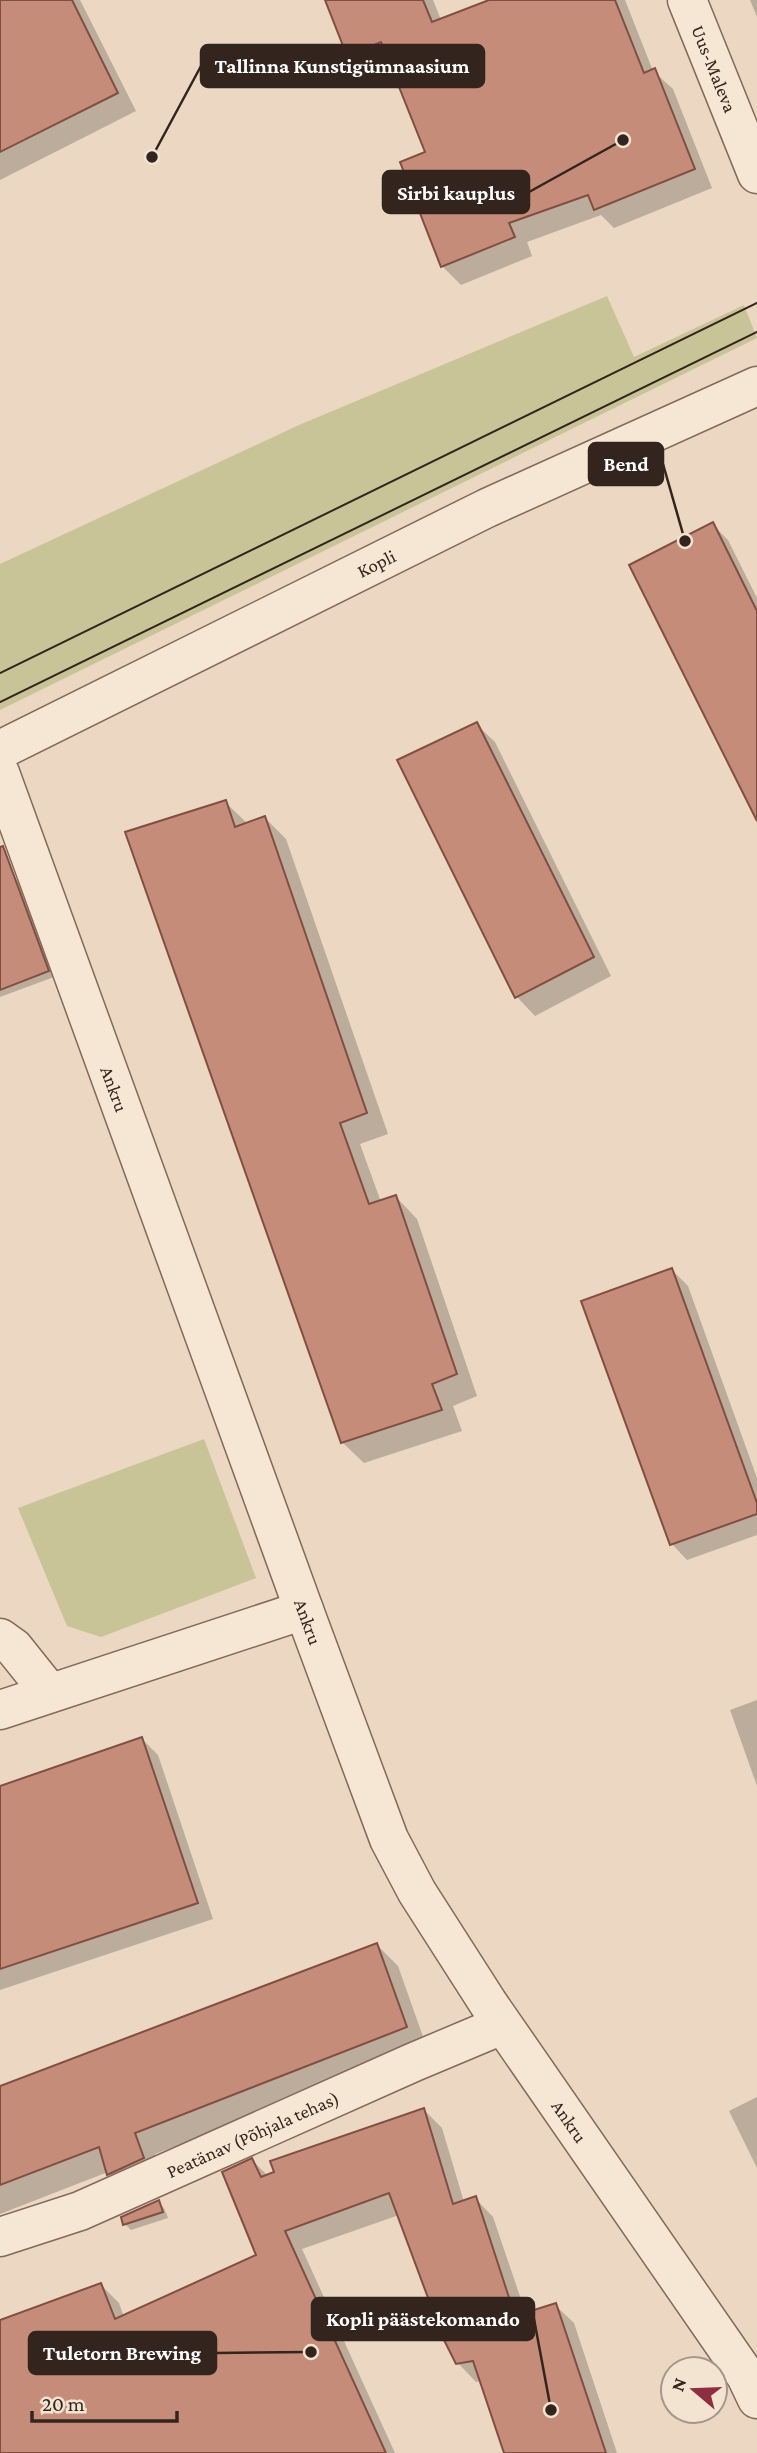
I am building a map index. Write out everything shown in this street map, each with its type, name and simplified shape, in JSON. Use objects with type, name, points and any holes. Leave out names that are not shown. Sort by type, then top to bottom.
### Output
[{"type":"street","name":"Uus-Maleva","points":[[687,0],[757,174]]},
{"type":"street","name":"Kopli","points":[[0,750],[487,508],[757,386]]},
{"type":"street","name":"Ankru","points":[[0,773],[389,1839],[417,1892],[502,2025],[746,2376],[757,2399]]},
{"type":"street","points":[[0,1710],[304,1610]]},
{"type":"street","points":[[0,1638],[14,1648],[50,1693]]},
{"type":"street","name":"Peatänav (Põhjala tehas)","points":[[0,2238],[80,2211],[401,2067],[502,2025]]},
{"type":"shaded area","points":[[607,296],[634,357],[744,305],[757,338],[0,710],[0,564],[299,425]]},
{"type":"shaded area","points":[[204,1439],[256,1578],[101,1637],[67,1626],[18,1508]]},
{"type":"building","points":[[0,0],[72,0],[118,93],[0,152]]},
{"type":"building","points":[[325,0],[423,0],[432,22],[489,0],[615,0],[644,73],[655,68],[695,169],[594,210],[588,195],[509,223],[515,237],[441,267],[400,162],[425,152],[381,42],[347,56]]},
{"type":"building","points":[[713,522],[757,611],[757,821],[629,565]]},
{"type":"building","points":[[477,722],[594,957],[515,998],[397,760]]},
{"type":"building","points":[[226,800],[235,827],[265,816],[367,1113],[340,1123],[369,1204],[396,1195],[457,1374],[432,1384],[442,1410],[341,1443],[125,832]]},
{"type":"building","points":[[3,846],[49,971],[0,990],[0,847]]},
{"type":"building","points":[[672,1268],[757,1503],[757,1514],[670,1545],[581,1301]]},
{"type":"building","points":[[142,1737],[198,1903],[0,1969],[0,1786]]},
{"type":"building","points":[[377,1943],[407,2027],[135,2133],[144,2158],[107,2175],[99,2147],[0,2185],[0,2086]]},
{"type":"building","points":[[424,2108],[453,2204],[476,2196],[515,2316],[556,2303],[606,2453],[504,2453],[473,2361],[456,2364],[443,2338],[389,2193],[285,2231],[386,2453],[0,2453],[0,2320],[101,2283],[115,2319],[256,2255],[222,2172],[252,2158],[261,2177],[274,2172],[270,2161]]},
{"type":"building","points":[[159,2200],[163,2212],[123,2225],[121,2217]]},
{"type":"tram line","points":[[0,673],[757,303]]},
{"type":"tram line","points":[[0,702],[757,332]]},
{"type":"place","name":"Sirbi kauplus","points":[[623,140]]},
{"type":"place","name":"Tallinna Kunstigümnaasium","points":[[152,157]]},
{"type":"place","name":"Bend","points":[[685,541]]},
{"type":"place","name":"Tuletorn Brewing","points":[[311,2352]]},
{"type":"place","name":"Kopli päästekomando","points":[[551,2410]]}]
